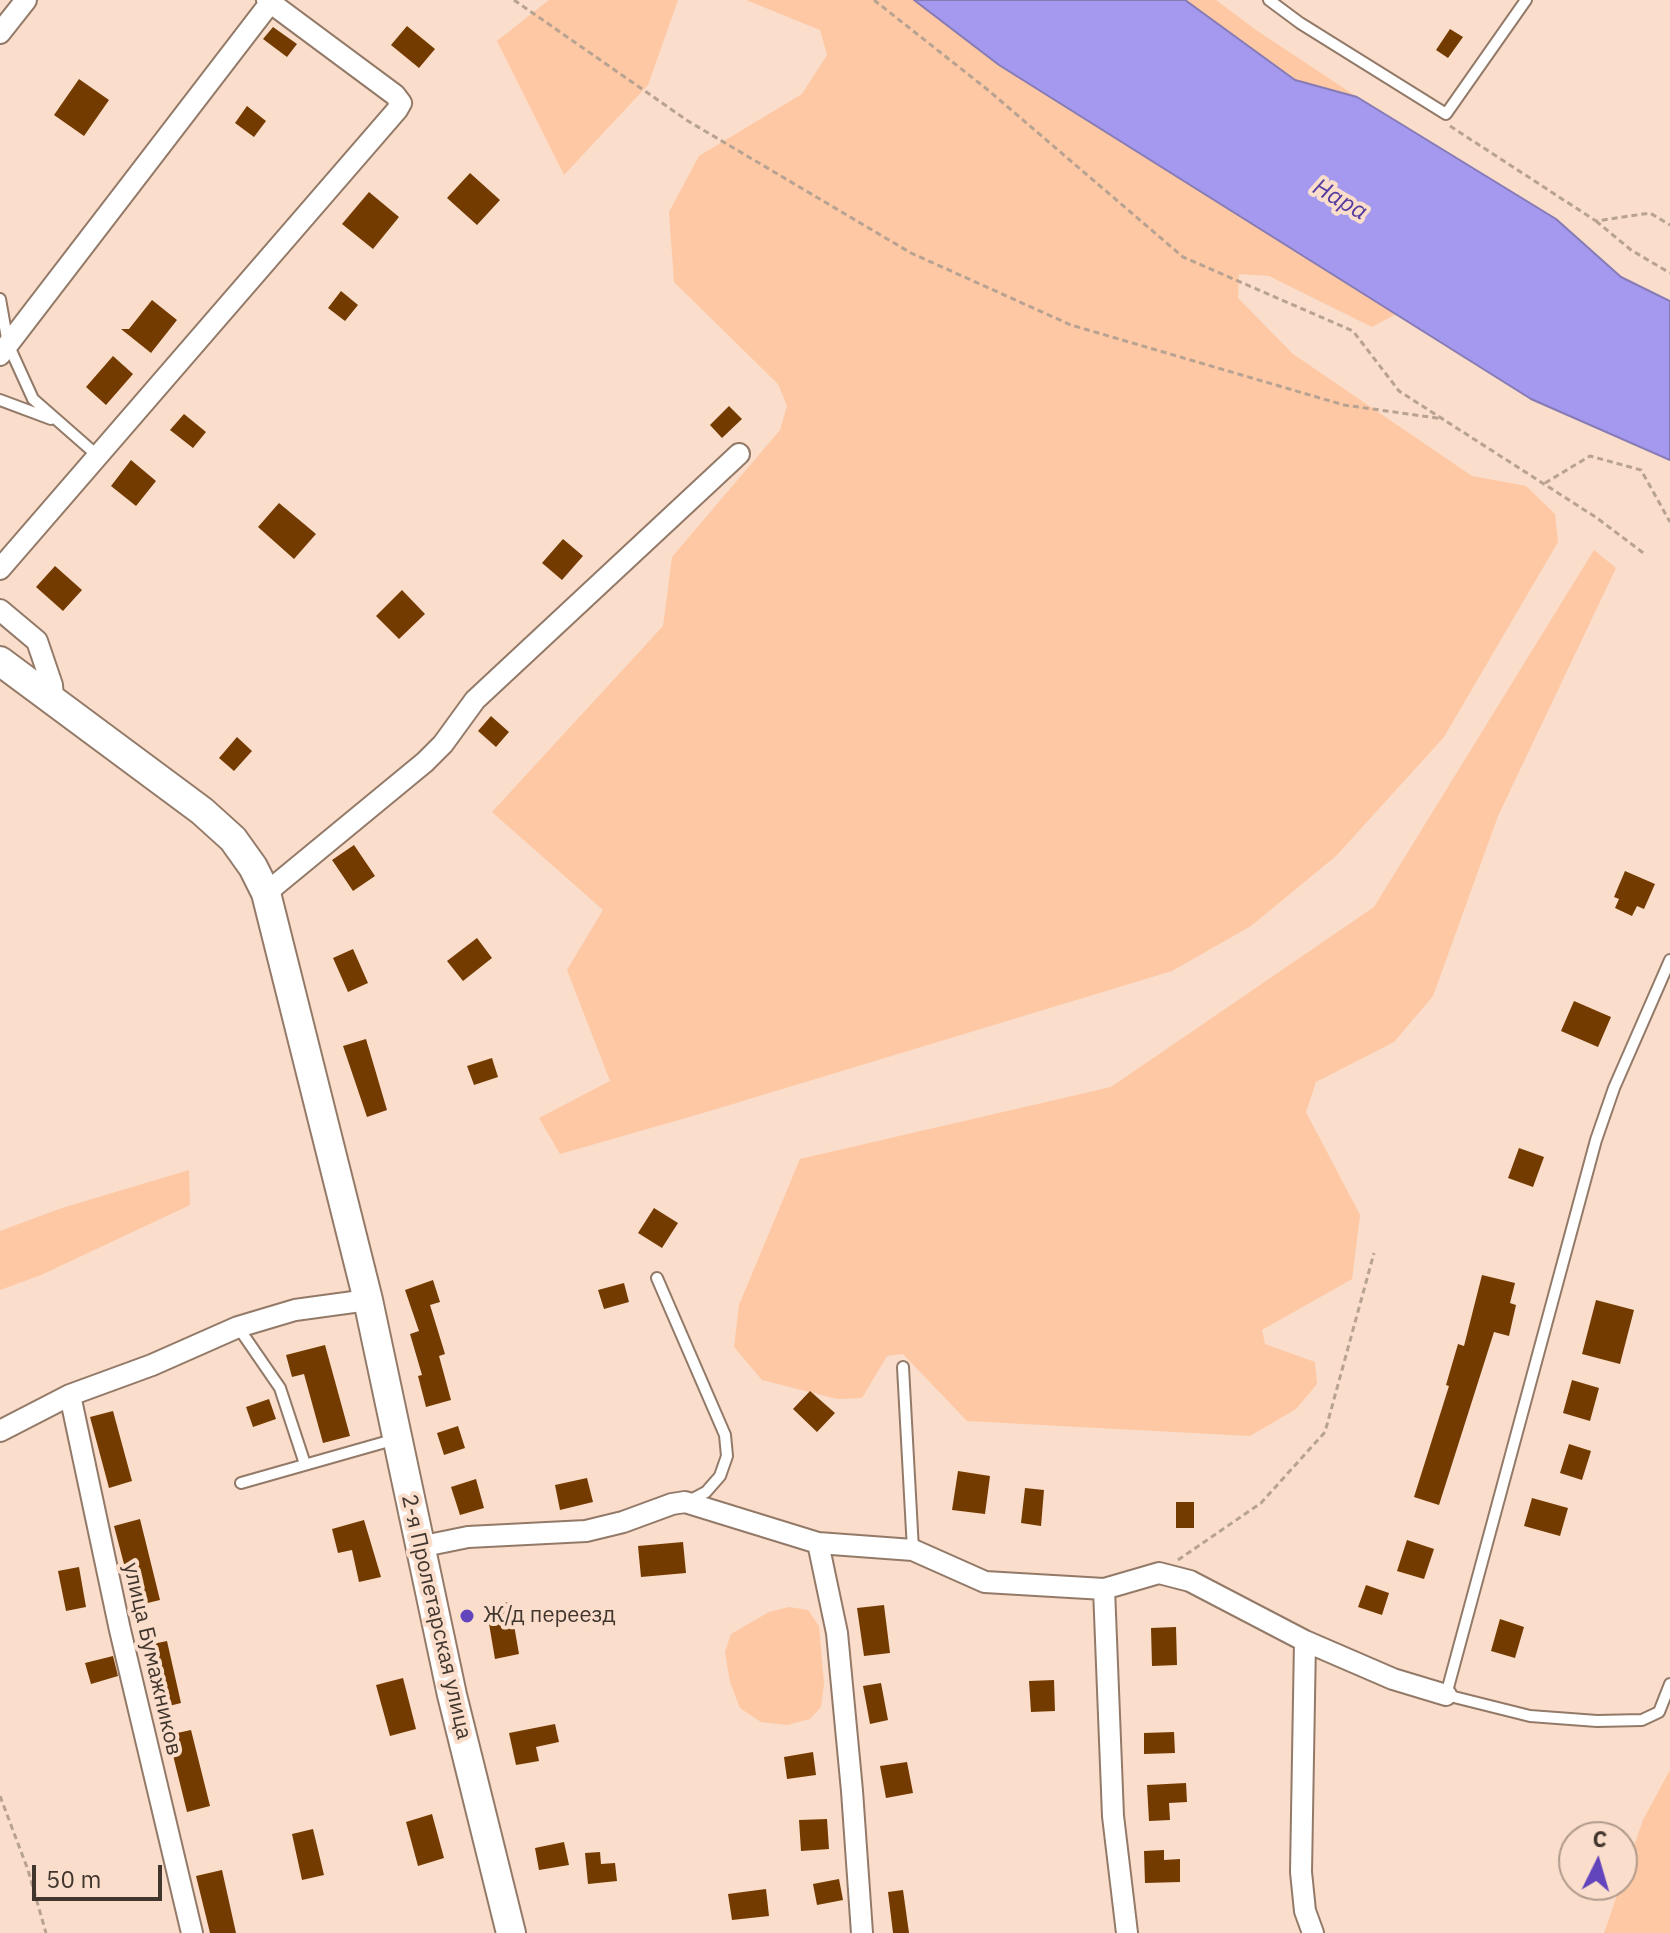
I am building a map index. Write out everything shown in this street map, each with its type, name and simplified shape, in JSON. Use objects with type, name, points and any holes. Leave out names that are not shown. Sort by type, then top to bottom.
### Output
[{"type":"main road","name":"2-я Пролетарская улица","points":[[0,661],[202,811],[233,839],[253,867],[266,893],[368,1300],[452,1695],[511,1933]]},
{"type":"street","points":[[0,33],[26,0]]},
{"type":"street","points":[[0,569],[401,103],[395,95],[268,2],[4,350]]},
{"type":"street","points":[[266,893],[425,762],[443,744],[475,700],[739,454]]},
{"type":"street","points":[[0,610],[37,641],[52,685],[53,699]]},
{"type":"street","points":[[0,1431],[70,1395],[152,1365],[238,1327],[295,1310],[368,1300]]},
{"type":"street","name":"улица Бумажников","points":[[70,1395],[120,1630],[192,1933]]},
{"type":"street","points":[[419,1547],[468,1537],[586,1531],[685,1502],[818,1543],[913,1550],[985,1582],[1104,1589],[1159,1573],[1190,1581],[1305,1641],[1393,1679],[1446,1695]]},
{"type":"street","points":[[818,1543],[837,1633],[862,1933]]},
{"type":"street","points":[[1104,1589],[1113,1816],[1127,1933]]},
{"type":"street","points":[[1305,1641],[1301,1872],[1305,1911],[1313,1933]]},
{"type":"lane","points":[[1269,0],[1300,23],[1446,114],[1526,0]]},
{"type":"lane","points":[[0,299],[4,350],[33,399],[98,456]]},
{"type":"lane","points":[[0,400],[56,422]]},
{"type":"lane","points":[[1670,960],[1614,1088],[1596,1140],[1446,1695],[1530,1716],[1597,1721],[1642,1720],[1659,1712],[1670,1684]]},
{"type":"lane","points":[[657,1278],[725,1435],[727,1456],[720,1476],[706,1492],[685,1502]]},
{"type":"lane","points":[[238,1327],[280,1388],[305,1464]]},
{"type":"lane","points":[[903,1367],[913,1550]]},
{"type":"lane","points":[[241,1483],[397,1438]]},
{"type":"path","points":[[514,0],[688,121],[911,253],[1027,306],[1071,325],[1344,405],[1444,419]]},
{"type":"path","points":[[874,0],[988,90],[1183,257],[1353,331],[1399,391],[1597,518],[1646,555]]},
{"type":"path","points":[[1439,119],[1596,221],[1631,250],[1670,273]]},
{"type":"path","points":[[1596,221],[1650,213],[1670,225]]},
{"type":"path","points":[[1544,483],[1590,456],[1641,470],[1670,522]]},
{"type":"path","points":[[1159,1573],[1261,1503],[1325,1432],[1374,1253]]},
{"type":"path","points":[[0,1796],[28,1870],[46,1933]]},
{"type":"shaded area","points":[[549,0],[678,0],[648,85],[564,175],[497,41]]},
{"type":"shaded area","points":[[746,0],[914,0],[999,65],[1396,314],[1372,327],[1269,276],[1239,274],[1238,298],[1293,354],[1472,476],[1526,486],[1555,514],[1558,542],[1444,737],[1336,856],[1251,926],[1172,971],[560,1154],[539,1118],[610,1081],[567,970],[603,910],[492,812],[663,626],[672,557],[780,430],[787,406],[778,384],[674,282],[669,212],[699,156],[802,94],[827,55],[820,30]]},
{"type":"shaded area","points":[[1185,0],[1216,0],[1357,97],[1295,80]]},
{"type":"shaded area","points":[[1594,550],[1616,568],[1498,816],[1433,996],[1394,1042],[1316,1082],[1306,1112],[1360,1215],[1352,1279],[1262,1330],[1265,1344],[1315,1362],[1317,1384],[1296,1409],[1250,1436],[967,1421],[903,1354],[887,1356],[862,1398],[837,1399],[762,1380],[734,1347],[739,1305],[800,1159],[1111,1087],[1374,907]]},
{"type":"shaded area","points":[[189,1170],[190,1205],[41,1275],[0,1290],[0,1231],[62,1208]]},
{"type":"shaded area","points":[[789,1607],[808,1610],[819,1626],[824,1684],[821,1707],[810,1719],[787,1725],[761,1722],[740,1708],[730,1682],[725,1652],[731,1634],[769,1612]]},
{"type":"shaded area","points":[[1670,1770],[1670,1933],[1604,1933],[1615,1901],[1638,1901],[1638,1834]]},
{"type":"water","name":"Нара","points":[[914,0],[1185,0],[1295,80],[1357,97],[1556,219],[1621,277],[1670,301],[1670,460],[1531,399],[999,65]]},
{"type":"building","points":[[407,26],[435,49],[419,68],[391,45]]},
{"type":"building","points":[[273,27],[297,44],[287,57],[263,39]]},
{"type":"building","points":[[1450,29],[1463,37],[1448,58],[1436,50]]},
{"type":"building","points":[[79,79],[109,100],[84,136],[54,115]]},
{"type":"building","points":[[247,106],[266,121],[254,137],[235,123]]},
{"type":"building","points":[[470,173],[500,200],[477,225],[447,198]]},
{"type":"building","points":[[369,192],[399,217],[373,249],[342,224]]},
{"type":"building","points":[[341,291],[358,305],[345,321],[328,308]]},
{"type":"building","points":[[152,300],[177,320],[151,353],[121,329],[129,329]]},
{"type":"building","points":[[113,356],[133,374],[106,405],[86,387]]},
{"type":"building","points":[[729,406],[742,419],[722,438],[710,425]]},
{"type":"building","points":[[184,414],[206,432],[193,448],[170,430]]},
{"type":"building","points":[[131,460],[156,481],[136,506],[111,486]]},
{"type":"building","points":[[279,503],[316,534],[294,559],[258,527]]},
{"type":"building","points":[[563,539],[583,556],[562,580],[542,563]]},
{"type":"building","points":[[55,566],[82,590],[63,611],[36,587]]},
{"type":"building","points":[[402,590],[425,614],[399,639],[376,616]]},
{"type":"building","points":[[491,716],[509,732],[496,747],[478,731]]},
{"type":"building","points":[[237,737],[252,751],[234,771],[219,758]]},
{"type":"building","points":[[354,845],[375,876],[353,891],[332,860]]},
{"type":"building","points":[[1625,871],[1655,884],[1644,909],[1637,906],[1632,916],[1615,908],[1619,899],[1614,897]]},
{"type":"building","points":[[477,938],[492,958],[463,981],[447,961]]},
{"type":"building","points":[[353,949],[368,983],[348,992],[333,958]]},
{"type":"building","points":[[1574,1001],[1611,1017],[1598,1047],[1561,1031]]},
{"type":"building","points":[[366,1039],[387,1110],[367,1117],[343,1046]]},
{"type":"building","points":[[492,1058],[498,1077],[474,1085],[467,1066]]},
{"type":"building","points":[[1519,1148],[1544,1157],[1533,1187],[1508,1178]]},
{"type":"building","points":[[654,1208],[678,1223],[662,1248],[638,1233]]},
{"type":"building","points":[[1482,1275],[1515,1283],[1510,1303],[1516,1305],[1509,1336],[1494,1332],[1439,1505],[1414,1497],[1449,1386],[1446,1385],[1458,1344],[1464,1346]]},
{"type":"building","points":[[433,1280],[440,1302],[430,1305],[445,1354],[439,1356],[451,1400],[426,1407],[418,1376],[422,1375],[410,1334],[419,1331],[405,1290]]},
{"type":"building","points":[[624,1283],[629,1302],[604,1309],[598,1290]]},
{"type":"building","points":[[1596,1300],[1634,1310],[1620,1364],[1582,1354]]},
{"type":"building","points":[[325,1345],[350,1436],[323,1443],[304,1374],[292,1377],[286,1355]]},
{"type":"building","points":[[1572,1380],[1599,1388],[1590,1421],[1563,1413]]},
{"type":"building","points":[[810,1391],[835,1413],[817,1432],[793,1409]]},
{"type":"building","points":[[269,1399],[276,1419],[253,1427],[246,1407]]},
{"type":"building","points":[[113,1411],[132,1481],[109,1488],[90,1417]]},
{"type":"building","points":[[458,1426],[465,1448],[444,1455],[437,1433]]},
{"type":"building","points":[[1569,1444],[1591,1451],[1582,1480],[1560,1473]]},
{"type":"building","points":[[958,1471],[990,1476],[985,1514],[952,1510]]},
{"type":"building","points":[[587,1478],[593,1502],[560,1510],[555,1485]]},
{"type":"building","points":[[476,1479],[484,1508],[460,1515],[451,1487]]},
{"type":"building","points":[[1025,1488],[1044,1490],[1041,1526],[1021,1523]]},
{"type":"building","points":[[1532,1498],[1568,1508],[1560,1536],[1524,1526]]},
{"type":"building","points":[[1176,1502],[1194,1502],[1194,1528],[1176,1528]]},
{"type":"building","points":[[140,1519],[160,1600],[135,1606],[114,1526]]},
{"type":"building","points":[[364,1520],[381,1577],[359,1582],[352,1550],[338,1553],[332,1529]]},
{"type":"building","points":[[1407,1540],[1434,1549],[1424,1579],[1397,1571]]},
{"type":"building","points":[[683,1542],[686,1573],[641,1577],[638,1546]]},
{"type":"building","points":[[79,1567],[86,1607],[66,1611],[58,1571]]},
{"type":"building","points":[[1366,1585],[1389,1593],[1382,1615],[1358,1607]]},
{"type":"building","points":[[510,1602],[519,1654],[495,1659],[486,1606]]},
{"type":"building","points":[[884,1605],[890,1653],[864,1656],[857,1608]]},
{"type":"building","points":[[1500,1619],[1524,1627],[1515,1658],[1491,1651]]},
{"type":"building","points":[[1176,1627],[1177,1665],[1152,1666],[1151,1628]]},
{"type":"building","points":[[167,1641],[181,1703],[165,1707],[157,1673],[149,1675],[143,1646]]},
{"type":"building","points":[[113,1656],[118,1676],[91,1684],[85,1663]]},
{"type":"building","points":[[403,1678],[416,1729],[390,1736],[376,1685]]},
{"type":"building","points":[[1054,1680],[1055,1711],[1031,1712],[1029,1681]]},
{"type":"building","points":[[881,1683],[888,1720],[870,1724],[863,1686]]},
{"type":"building","points":[[555,1724],[559,1742],[536,1747],[539,1761],[516,1765],[509,1733]]},
{"type":"building","points":[[191,1730],[210,1806],[187,1812],[168,1735]]},
{"type":"building","points":[[1174,1732],[1175,1753],[1144,1754],[1144,1733]]},
{"type":"building","points":[[813,1752],[816,1775],[787,1779],[784,1757]]},
{"type":"building","points":[[907,1762],[913,1793],[886,1798],[880,1766]]},
{"type":"building","points":[[1186,1783],[1187,1802],[1169,1803],[1170,1820],[1149,1821],[1147,1785]]},
{"type":"building","points":[[432,1814],[444,1858],[418,1866],[406,1822]]},
{"type":"building","points":[[827,1819],[829,1849],[801,1851],[799,1820]]},
{"type":"building","points":[[313,1829],[324,1875],[302,1880],[292,1834]]},
{"type":"building","points":[[564,1842],[569,1865],[539,1870],[535,1848]]},
{"type":"building","points":[[1164,1850],[1164,1860],[1180,1859],[1180,1882],[1145,1883],[1144,1851]]},
{"type":"building","points":[[600,1852],[601,1864],[615,1863],[617,1881],[588,1884],[585,1853]]},
{"type":"building","points":[[222,1870],[236,1933],[210,1933],[196,1876]]},
{"type":"building","points":[[839,1879],[843,1900],[817,1905],[813,1884]]},
{"type":"building","points":[[766,1889],[769,1916],[732,1920],[728,1894]]},
{"type":"building","points":[[903,1890],[909,1933],[893,1933],[888,1892]]},
{"type":"place","name":"Ж/д переезд","points":[[467,1616]]}]
